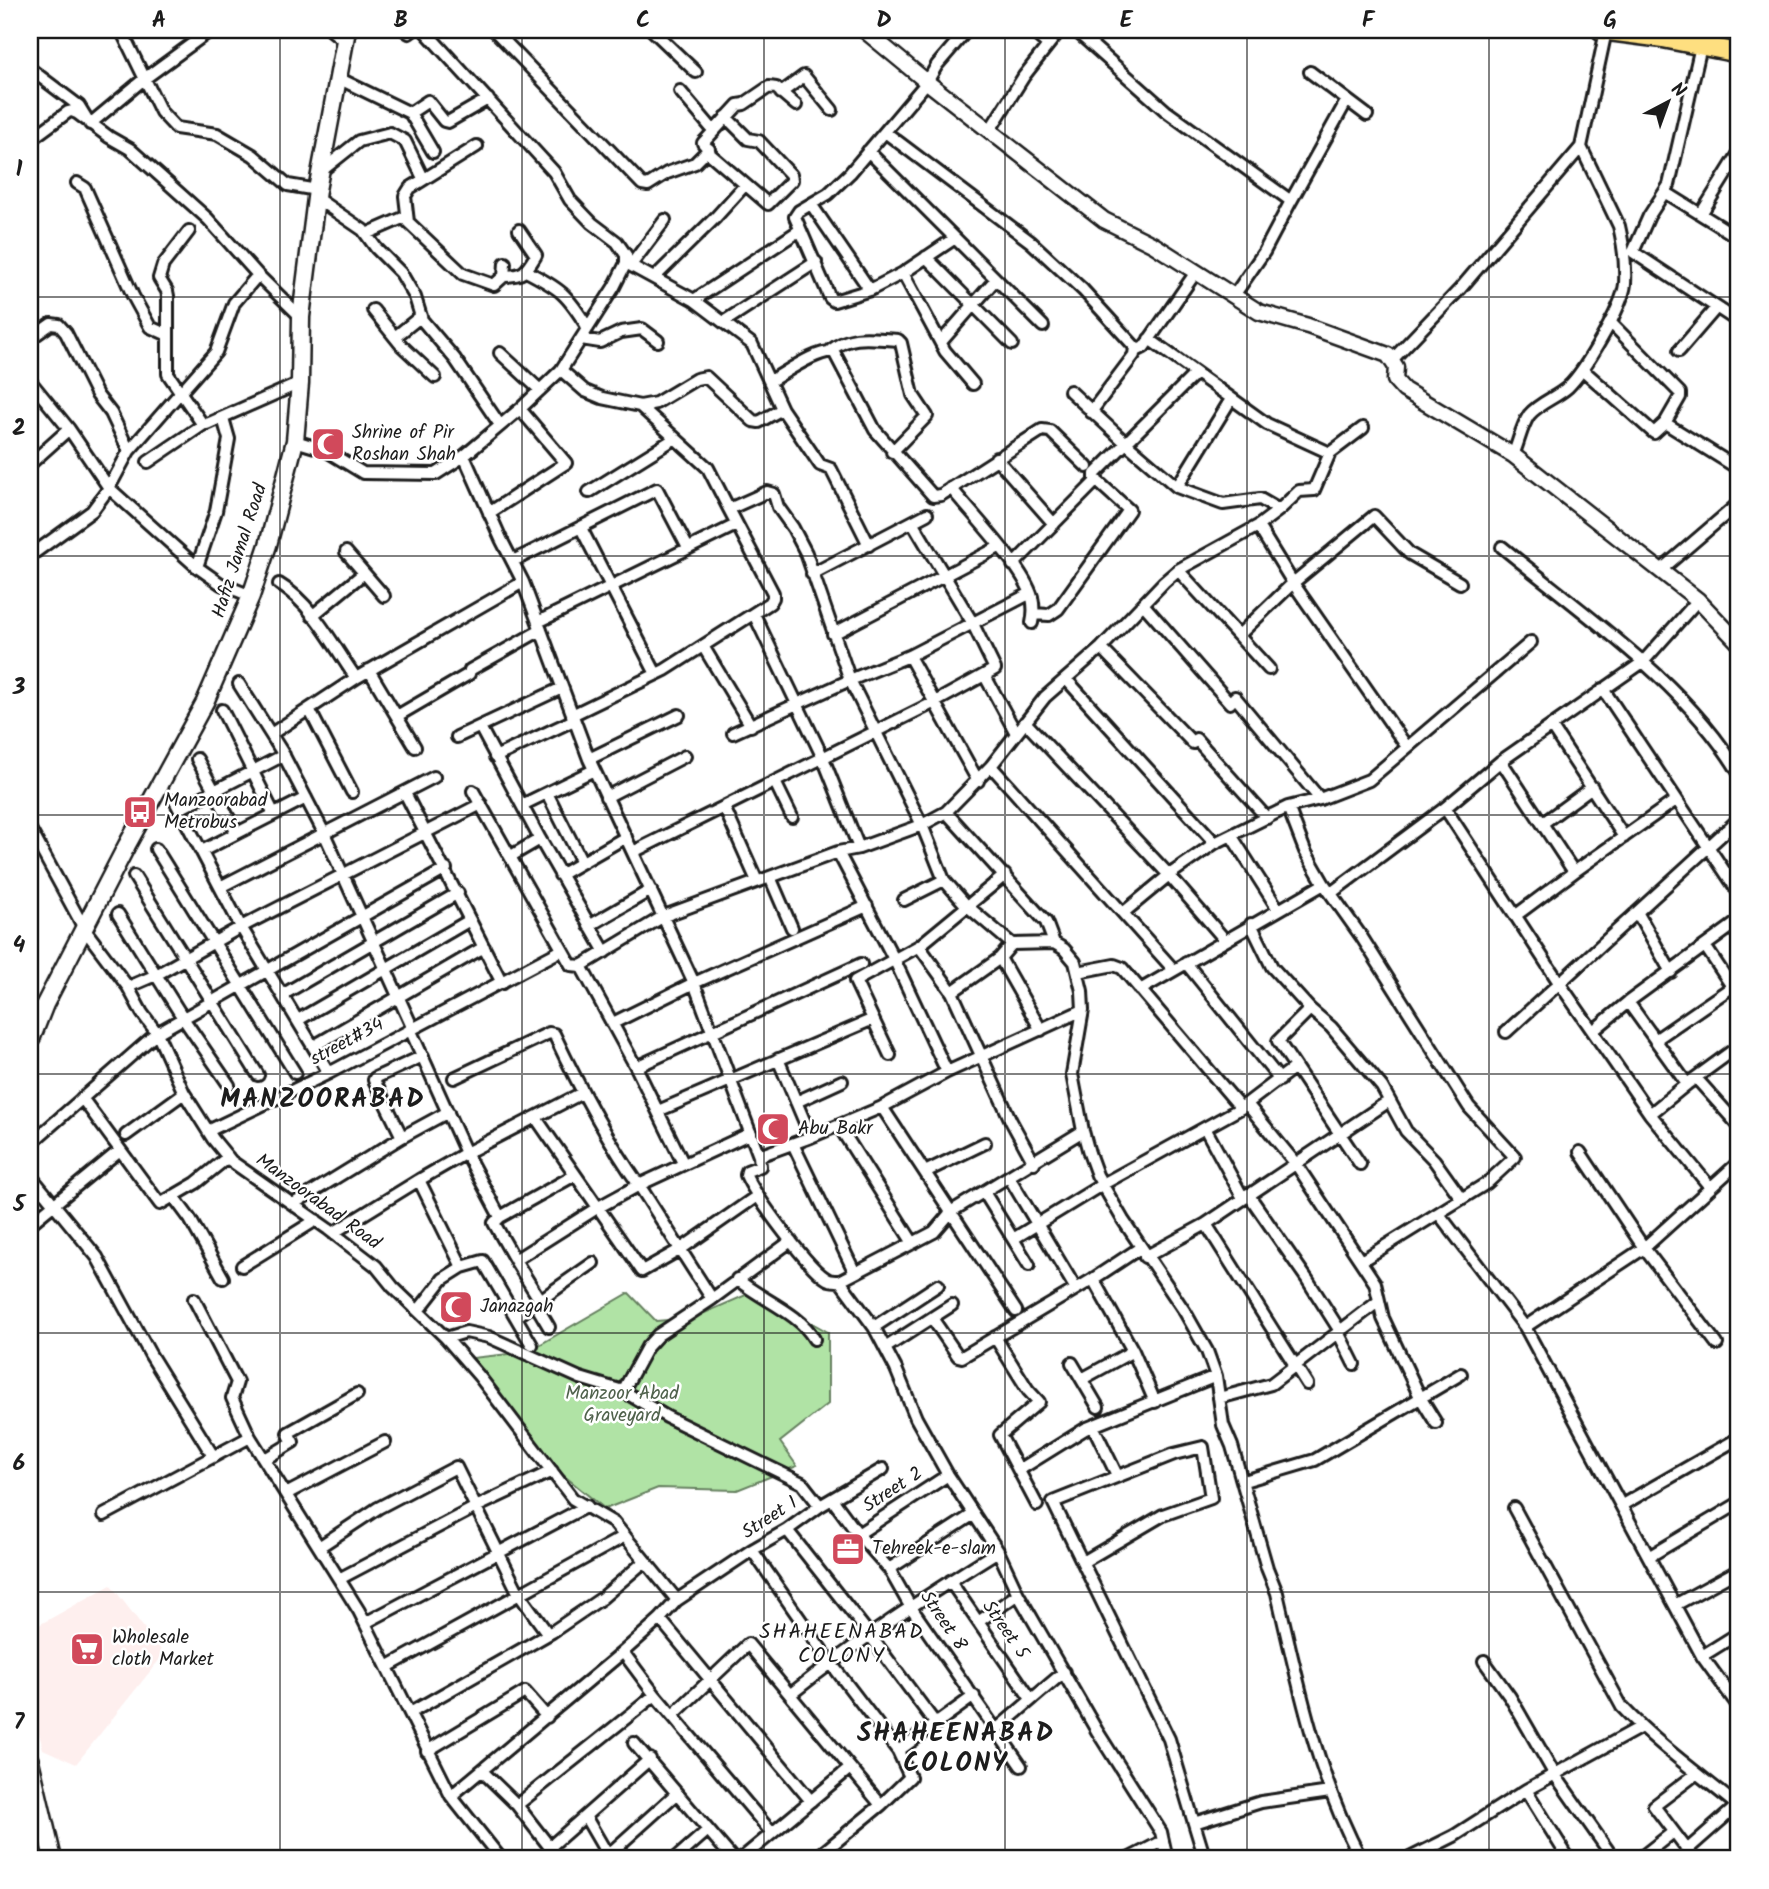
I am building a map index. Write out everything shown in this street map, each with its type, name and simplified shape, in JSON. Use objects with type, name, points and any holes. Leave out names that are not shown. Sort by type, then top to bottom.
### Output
[{"type":"main road","points":[[1603,30],[1665,34],[1701,46],[1739,53]]},
{"type":"main road","name":"Hafiz Jamal Road","points":[[30,1042],[45,1004],[205,702],[251,596],[283,494],[295,441],[300,383],[301,317],[316,194],[347,36]]},
{"type":"main road","points":[[30,1761],[53,1859]]},
{"type":"street","points":[[121,30],[161,112],[176,128],[217,134],[253,155],[288,185],[316,194],[366,234],[401,273],[415,297],[427,327],[455,359],[500,425]]},
{"type":"street","points":[[90,124],[144,79],[211,30]]},
{"type":"street","points":[[331,30],[347,36]]},
{"type":"street","points":[[405,30],[409,33],[413,30]]},
{"type":"street","points":[[424,30],[554,172],[570,200],[592,223],[617,242],[626,255],[628,264]]},
{"type":"street","points":[[494,30],[642,184],[648,185],[667,173],[695,163],[709,149]]},
{"type":"street","points":[[652,30],[696,72]]},
{"type":"street","points":[[864,30],[1104,220],[1154,245],[1259,312],[1367,346],[1393,359],[1396,367],[1395,380],[1404,390],[1513,455],[1698,600],[1739,643]]},
{"type":"street","points":[[954,238],[870,290],[831,301],[795,217],[835,187],[928,82],[943,57],[967,30]]},
{"type":"street","points":[[1031,30],[1048,45]]},
{"type":"street","points":[[990,130],[1024,76],[1060,30]]},
{"type":"street","points":[[1075,30],[1166,111],[1291,201]]},
{"type":"street","points":[[1393,359],[1460,289],[1581,147],[1603,30]]},
{"type":"street","points":[[1701,46],[1669,185],[1649,216],[1633,252],[1739,322]]},
{"type":"street","points":[[30,69],[79,106],[90,124]]},
{"type":"street","points":[[1233,297],[1264,252],[1347,100],[1310,72],[1367,115]]},
{"type":"street","points":[[781,93],[804,76],[832,110]]},
{"type":"street","points":[[340,79],[410,113],[433,152]]},
{"type":"street","points":[[726,117],[748,139],[759,141],[792,178],[768,204],[710,154],[703,143],[713,130],[738,104],[744,104],[769,87],[776,88],[796,105]]},
{"type":"street","points":[[680,91],[713,130]]},
{"type":"street","points":[[410,113],[428,101],[447,122],[488,99]]},
{"type":"street","points":[[30,140],[72,111],[130,149],[208,219],[258,275],[301,317]]},
{"type":"street","points":[[885,132],[1031,242],[1083,290],[1136,351]]},
{"type":"street","points":[[320,172],[359,141],[390,133],[405,141],[422,178]]},
{"type":"street","points":[[477,146],[422,178],[407,192],[404,202],[405,217],[421,236],[463,274],[490,285],[496,284],[504,276],[505,263]]},
{"type":"street","points":[[1513,455],[1530,414],[1566,388],[1583,370],[1620,302],[1625,285],[1619,226],[1581,147]]},
{"type":"street","points":[[869,150],[1043,326]]},
{"type":"street","points":[[1701,214],[1739,153]]},
{"type":"street","points":[[77,183],[85,188],[133,296],[150,327],[168,335]]},
{"type":"street","points":[[655,277],[745,185]]},
{"type":"street","points":[[1665,192],[1735,235],[1739,217]]},
{"type":"street","points":[[811,204],[870,290]]},
{"type":"street","points":[[366,234],[405,217]]},
{"type":"street","points":[[295,441],[325,450],[363,473],[436,474],[464,456],[561,370],[628,264],[665,220]]},
{"type":"street","points":[[504,276],[517,276],[526,271],[536,253],[519,230]]},
{"type":"street","points":[[694,300],[800,230]]},
{"type":"street","points":[[189,231],[159,274],[160,281],[167,290],[168,374],[204,424]]},
{"type":"street","points":[[926,257],[1012,344]]},
{"type":"street","points":[[724,321],[816,262]]},
{"type":"street","points":[[628,264],[694,300],[752,344],[782,409],[820,465],[831,469],[869,545]]},
{"type":"street","points":[[526,271],[565,293],[588,328]]},
{"type":"street","points":[[903,272],[945,351],[973,384]]},
{"type":"street","points":[[1091,412],[1136,351],[1149,339],[1196,272]]},
{"type":"street","points":[[30,556],[92,511],[109,488],[129,451],[216,352],[234,303],[258,275]]},
{"type":"street","points":[[941,342],[996,279]]},
{"type":"street","points":[[1679,351],[1716,308]]},
{"type":"street","points":[[373,310],[395,337],[435,377]]},
{"type":"street","points":[[395,337],[421,316]]},
{"type":"street","points":[[1583,370],[1654,433],[1665,423],[1681,395],[1610,322]]},
{"type":"street","points":[[30,339],[51,324],[59,325],[97,394],[111,413],[129,451]]},
{"type":"street","points":[[581,339],[600,342],[621,332],[642,329],[658,341]]},
{"type":"street","points":[[770,381],[805,361],[831,351],[848,339],[900,341],[913,395],[927,416],[892,452]]},
{"type":"street","points":[[1149,339],[1281,432],[1330,453]]},
{"type":"street","points":[[831,351],[836,355],[874,430],[933,496],[941,495],[996,458],[1047,429],[1087,467]]},
{"type":"street","points":[[500,353],[540,390]]},
{"type":"street","points":[[561,370],[585,391],[640,407],[656,403],[696,379],[706,377],[753,421],[759,422],[782,409]]},
{"type":"street","points":[[951,488],[1013,565],[1031,594],[1033,618],[1049,615],[1058,609],[1129,510],[1097,480],[1095,474],[1196,373]]},
{"type":"street","points":[[30,382],[69,429],[109,488],[197,567],[221,584],[251,596]]},
{"type":"street","points":[[148,462],[204,424],[300,383]]},
{"type":"street","points":[[1070,391],[1177,486],[1223,504],[1260,499],[1279,510]]},
{"type":"street","points":[[1177,486],[1231,399]]},
{"type":"street","points":[[495,757],[656,674],[754,614],[773,598],[773,593],[710,471],[640,407]]},
{"type":"street","points":[[489,513],[566,463],[520,409]]},
{"type":"street","points":[[197,567],[216,511],[229,439],[223,418]]},
{"type":"street","points":[[1665,423],[1739,469]]},
{"type":"street","points":[[473,791],[571,965],[581,966],[664,916],[838,852],[859,848],[922,825],[946,812],[991,766],[1045,697],[1101,648],[1178,570],[1258,526],[1299,491],[1315,489],[1330,453],[1363,428]]},
{"type":"street","points":[[30,464],[69,429]]},
{"type":"street","points":[[589,492],[674,439]]},
{"type":"street","points":[[464,456],[523,582],[589,759],[694,983],[759,1156],[760,1166],[747,1171],[746,1175],[757,1196],[790,1241],[826,1279],[840,1281],[934,1232],[952,1211],[1083,1131]]},
{"type":"street","points":[[996,458],[1054,524]]},
{"type":"street","points":[[1013,565],[1097,480]]},
{"type":"street","points":[[513,561],[657,489],[688,548]]},
{"type":"street","points":[[729,509],[768,492],[774,494],[778,508],[793,528],[806,553],[850,680],[922,825],[944,880],[966,905],[1012,944],[1054,943],[1075,962],[1083,1010],[1072,1074],[1083,1131],[1097,1175],[1207,1351],[1216,1376],[1223,1425],[1233,1446],[1267,1568],[1277,1593],[1309,1722],[1330,1792],[1345,1830],[1361,1859]]},
{"type":"street","points":[[1661,570],[1739,503]]},
{"type":"street","points":[[812,574],[927,514]]},
{"type":"street","points":[[1239,635],[1293,583],[1374,516],[1410,554],[1460,583]]},
{"type":"street","points":[[633,852],[993,671],[995,666],[972,622],[913,523]]},
{"type":"street","points":[[397,716],[469,674],[470,670],[540,626],[611,586],[736,525]]},
{"type":"street","points":[[1258,526],[1293,583],[1407,747]]},
{"type":"street","points":[[581,528],[656,674]]},
{"type":"street","points":[[833,634],[999,547]]},
{"type":"street","points":[[1502,547],[1643,662],[1701,721],[1739,773]]},
{"type":"street","points":[[346,552],[384,596]]},
{"type":"street","points":[[1178,570],[1269,669]]},
{"type":"street","points":[[312,616],[364,573]]},
{"type":"street","points":[[271,734],[369,670],[523,582]]},
{"type":"street","points":[[279,584],[294,595],[312,616],[356,678]]},
{"type":"street","points":[[733,733],[909,656],[1029,594]]},
{"type":"street","points":[[1140,990],[1278,909],[1327,888],[1445,808],[1501,761],[1643,662],[1698,600]]},
{"type":"street","points":[[1143,604],[1230,703],[1236,697],[1320,799]]},
{"type":"street","points":[[754,614],[823,758],[859,848]]},
{"type":"street","points":[[1123,913],[1169,875],[1215,843],[1288,807],[1320,799],[1369,780],[1531,642]]},
{"type":"street","points":[[703,646],[751,726]]},
{"type":"street","points":[[1101,648],[1193,743],[1196,738],[1267,818]]},
{"type":"street","points":[[909,656],[978,781]]},
{"type":"street","points":[[369,670],[415,747]]},
{"type":"street","points":[[985,676],[1016,733]]},
{"type":"street","points":[[1066,679],[1215,843]]},
{"type":"street","points":[[239,684],[284,755],[324,833],[466,1153],[500,1217]]},
{"type":"street","points":[[457,737],[562,688]]},
{"type":"street","points":[[1603,690],[1739,893]]},
{"type":"street","points":[[309,709],[352,792]]},
{"type":"street","points":[[222,710],[274,814]]},
{"type":"street","points":[[589,759],[678,715]]},
{"type":"street","points":[[1025,722],[1169,875],[1225,940]]},
{"type":"street","points":[[1551,726],[1624,836]]},
{"type":"street","points":[[480,727],[605,952]]},
{"type":"street","points":[[284,755],[215,791],[178,804],[241,926],[329,1073]]},
{"type":"street","points":[[606,797],[685,756]]},
{"type":"street","points":[[197,759],[237,833]]},
{"type":"street","points":[[1501,761],[1574,872]]},
{"type":"street","points":[[991,766],[1174,970]]},
{"type":"street","points":[[522,805],[594,770]]},
{"type":"street","points":[[222,886],[434,777]]},
{"type":"street","points":[[775,782],[792,817]]},
{"type":"street","points":[[1542,823],[1592,787]]},
{"type":"street","points":[[405,793],[502,983]]},
{"type":"street","points":[[547,793],[582,862]]},
{"type":"street","points":[[202,851],[306,798]]},
{"type":"street","points":[[1516,916],[1676,800]]},
{"type":"street","points":[[128,987],[156,975],[241,926],[481,804]]},
{"type":"street","points":[[724,807],[757,881]]},
{"type":"street","points":[[1288,807],[1305,851],[1327,888],[1362,936],[1469,1107],[1515,1157],[1487,1183],[1361,1261]]},
{"type":"street","points":[[1445,808],[1560,984],[1650,1114],[1710,1187]]},
{"type":"street","points":[[946,812],[1046,922],[1054,943]]},
{"type":"street","points":[[1506,1032],[1739,819]]},
{"type":"street","name":"Manzoorabad Road","points":[[30,829],[85,930],[128,987],[157,1033],[184,1093],[228,1157],[376,1266],[479,1376],[573,1499],[614,1524],[677,1600]]},
{"type":"street","points":[[1231,835],[1278,909]]},
{"type":"street","points":[[560,875],[625,837]]},
{"type":"street","points":[[511,856],[540,839]]},
{"type":"street","points":[[156,849],[295,1073]]},
{"type":"street","points":[[838,852],[895,961],[947,1072]]},
{"type":"street","points":[[30,1144],[157,1033],[446,869]]},
{"type":"street","points":[[890,1055],[871,1020],[855,981],[919,946],[1005,875]]},
{"type":"street","points":[[134,876],[258,1075]]},
{"type":"street","points":[[770,877],[792,928]]},
{"type":"street","points":[[904,900],[944,880]]},
{"type":"street","points":[[589,926],[651,890]]},
{"type":"street","points":[[282,995],[458,893]]},
{"type":"street","points":[[613,1023],[694,983],[867,906]]},
{"type":"street","points":[[1637,912],[1671,972]]},
{"type":"street","points":[[118,914],[229,1085]]},
{"type":"street","points":[[298,1020],[470,920]]},
{"type":"street","points":[[1593,1031],[1628,1002],[1739,921]]},
{"type":"street","points":[[1251,924],[1272,967],[1310,1009],[1337,1033],[1382,1087],[1406,1130],[1434,1160],[1461,1198]]},
{"type":"street","points":[[952,992],[1000,958],[1012,944]]},
{"type":"street","points":[[919,946],[952,992],[1011,1121],[1034,1163]]},
{"type":"street","points":[[1704,946],[1739,997]]},
{"type":"street","points":[[314,1046],[484,947]]},
{"type":"street","name":"street#34","points":[[208,1131],[329,1073],[562,950]]},
{"type":"street","points":[[1000,958],[1041,1030]]},
{"type":"street","points":[[1186,962],[1280,1080]]},
{"type":"street","points":[[636,1067],[861,964]]},
{"type":"street","points":[[581,966],[636,1067],[683,1163]]},
{"type":"street","points":[[1078,972],[1119,966],[1296,1164],[1377,1287],[1383,1318],[1420,1397],[1436,1423]]},
{"type":"street","points":[[1655,1040],[1732,987]]},
{"type":"street","points":[[1628,1002],[1655,1040],[1691,1081],[1739,1126]]},
{"type":"street","points":[[1310,1009],[1278,1041],[1360,1164]]},
{"type":"street","points":[[759,1156],[839,1126],[947,1072],[1083,1010]]},
{"type":"street","points":[[658,1111],[871,1020]]},
{"type":"street","points":[[454,1079],[551,1032],[615,1152],[712,1299]]},
{"type":"street","points":[[1650,1114],[1739,1046]]},
{"type":"street","points":[[402,1137],[374,1079],[423,1056]]},
{"type":"street","points":[[778,1059],[811,1137]]},
{"type":"street","points":[[1013,1239],[1103,1184],[1244,1106],[1295,1067]]},
{"type":"street","points":[[796,1102],[842,1081]]},
{"type":"street","points":[[126,1135],[184,1093]]},
{"type":"street","points":[[334,1233],[466,1153],[582,1093]]},
{"type":"street","points":[[82,1098],[160,1204],[196,1183],[228,1157]]},
{"type":"street","points":[[932,1318],[960,1357],[1093,1279],[1206,1223],[1389,1101]]},
{"type":"street","points":[[881,1107],[1016,1311]]},
{"type":"street","points":[[293,1204],[448,1112]]},
{"type":"street","points":[[536,1118],[642,1271],[681,1249],[757,1196]]},
{"type":"street","points":[[839,1126],[913,1243]]},
{"type":"street","points":[[1205,1128],[1245,1196],[1307,1279],[1339,1331],[1354,1364]]},
{"type":"street","points":[[515,1261],[597,1208],[639,1185],[751,1133]]},
{"type":"street","points":[[925,1172],[985,1143]]},
{"type":"street","points":[[793,1144],[855,1273]]},
{"type":"street","points":[[30,1224],[120,1150]]},
{"type":"street","points":[[1580,1152],[1644,1248],[1717,1344]]},
{"type":"street","points":[[1525,1326],[1644,1248],[1739,1162]]},
{"type":"street","points":[[549,1327],[494,1223],[500,1217],[575,1175]]},
{"type":"street","points":[[1009,1177],[1076,1289]]},
{"type":"street","points":[[34,1180],[97,1257],[150,1354],[213,1456]]},
{"type":"street","points":[[419,1180],[463,1267]]},
{"type":"street","points":[[984,1192],[1029,1265]]},
{"type":"street","points":[[173,1196],[190,1219],[223,1278]]},
{"type":"street","points":[[1439,1214],[1525,1326],[1702,1656],[1735,1694],[1739,1707]]},
{"type":"street","points":[[242,1266],[316,1220]]},
{"type":"street","points":[[1206,1223],[1307,1384]]},
{"type":"street","points":[[622,1391],[647,1346],[657,1335],[712,1299],[790,1241]]},
{"type":"street","points":[[418,1311],[443,1279],[463,1267],[483,1261],[531,1345]]},
{"type":"street","points":[[516,1317],[593,1263]]},
{"type":"street","points":[[737,1279],[806,1326],[814,1339]]},
{"type":"street","points":[[1093,1279],[1133,1351],[1155,1402]]},
{"type":"street","points":[[840,1281],[874,1327],[916,1418],[948,1475],[998,1551],[1018,1594],[1161,1832],[1167,1859]]},
{"type":"street","points":[[874,1327],[938,1285]]},
{"type":"street","points":[[194,1300],[237,1382],[232,1398],[250,1437],[365,1623],[451,1796],[501,1859]]},
{"type":"street","points":[[1219,1398],[1268,1386],[1378,1301]]},
{"type":"street","points":[[885,1348],[952,1305]]},
{"type":"street","points":[[446,1338],[466,1332],[489,1337],[580,1378],[622,1391],[667,1417],[802,1483],[820,1506]]},
{"type":"street","points":[[995,1336],[1028,1390],[1039,1402],[1000,1435],[1037,1505]]},
{"type":"street","points":[[1082,1379],[1133,1351]]},
{"type":"street","points":[[1073,1363],[1098,1407]]},
{"type":"street","points":[[1244,1481],[1315,1460],[1461,1374]]},
{"type":"street","points":[[1019,1470],[1077,1433],[1216,1376]]},
{"type":"street","points":[[265,1460],[293,1443],[288,1433],[357,1394]]},
{"type":"street","points":[[1093,1426],[1117,1475]]},
{"type":"street","points":[[104,1515],[250,1437]]},
{"type":"street","points":[[1622,1506],[1739,1438]]},
{"type":"street","points":[[286,1494],[385,1441]]},
{"type":"street","points":[[1083,1562],[1163,1515],[1211,1498],[1203,1447],[1174,1454],[1053,1502],[1169,1739],[1205,1859]]},
{"type":"street","points":[[319,1546],[378,1508],[456,1467],[519,1594],[548,1634]]},
{"type":"street","name":"Street 1","points":[[451,1796],[623,1652],[677,1600],[820,1506],[883,1469]]},
{"type":"street","points":[[339,1578],[552,1471]]},
{"type":"street","name":"Street 2","points":[[858,1534],[948,1475]]},
{"type":"street","name":"Street 8","points":[[832,1499],[889,1569],[910,1606],[1021,1766]]},
{"type":"street","points":[[1650,1556],[1739,1503]]},
{"type":"street","points":[[365,1623],[587,1506]]},
{"type":"street","points":[[1514,1508],[1622,1707],[1696,1774],[1738,1806],[1686,1850]]},
{"type":"street","points":[[889,1569],[974,1514]]},
{"type":"street","points":[[787,1530],[870,1634],[935,1723]]},
{"type":"street","points":[[387,1667],[625,1536]]},
{"type":"street","points":[[752,1550],[830,1662],[898,1751],[910,1777],[881,1805],[815,1859]]},
{"type":"street","points":[[791,1694],[830,1662],[910,1606],[998,1551]]},
{"type":"street","points":[[410,1713],[548,1634],[602,1598],[645,1561]]},
{"type":"street","points":[[1675,1605],[1739,1570]]},
{"type":"street","name":"Street 5","points":[[950,1581],[1031,1699]]},
{"type":"street","points":[[978,1622],[1018,1594]]},
{"type":"street","points":[[660,1619],[811,1801]]},
{"type":"street","points":[[1702,1656],[1739,1633]]},
{"type":"street","points":[[673,1715],[748,1644],[881,1805]]},
{"type":"street","points":[[623,1652],[655,1695],[771,1832]]},
{"type":"street","points":[[1484,1661],[1510,1697],[1555,1775],[1614,1859]]},
{"type":"street","points":[[997,1729],[1064,1672]]},
{"type":"street","points":[[427,1751],[525,1692],[547,1717]]},
{"type":"street","points":[[516,1805],[655,1695]]},
{"type":"street","points":[[898,1751],[974,1696]]},
{"type":"street","points":[[1408,1859],[1454,1836],[1526,1790],[1641,1727]]},
{"type":"street","points":[[634,1743],[733,1859]]},
{"type":"street","points":[[551,1846],[650,1759]]},
{"type":"street","points":[[741,1859],[849,1769]]},
{"type":"street","points":[[482,1771],[516,1805],[559,1859]]},
{"type":"street","points":[[1694,1859],[1654,1806],[1696,1774]]},
{"type":"street","points":[[1526,1790],[1569,1859]]},
{"type":"street","points":[[1194,1823],[1261,1802],[1330,1792]]},
{"type":"street","points":[[585,1816],[609,1857],[677,1793]]},
{"type":"street","points":[[675,1859],[708,1830]]},
{"type":"street","points":[[1639,1859],[1672,1833]]},
{"type":"street","points":[[1128,1859],[1163,1840]]},
{"type":"shaded area","points":[[111,1585],[164,1654],[76,1764],[43,1749],[30,1699],[30,1630]]},
{"type":"green space","name":"Manzoor Abad Graveyard","points":[[755,1291],[828,1332],[828,1404],[780,1442],[797,1466],[737,1490],[658,1488],[605,1509],[525,1444],[472,1358],[527,1352],[629,1293],[656,1321],[693,1318]]},
{"type":"place","name":"Shrine of Pir Roshan Shah","points":[[328,444]]},
{"type":"place","name":"Manzoorabad Metrobus","points":[[140,812]]},
{"type":"place","name":"Abu Bakr","points":[[773,1129]]},
{"type":"place","name":"Janazgah","points":[[456,1307]]},
{"type":"place","name":"Tehreek-e-slam","points":[[848,1549]]},
{"type":"place","name":"Wholesale cloth Market","points":[[87,1649]]},
{"type":"district","name":"MANZOORABAD","points":[[323,1100]]},
{"type":"district","name":"SHAHEENABAD COLONY","points":[[842,1644]]},
{"type":"district","name":"SHAHEENABAD COLONY","points":[[956,1749]]}]
